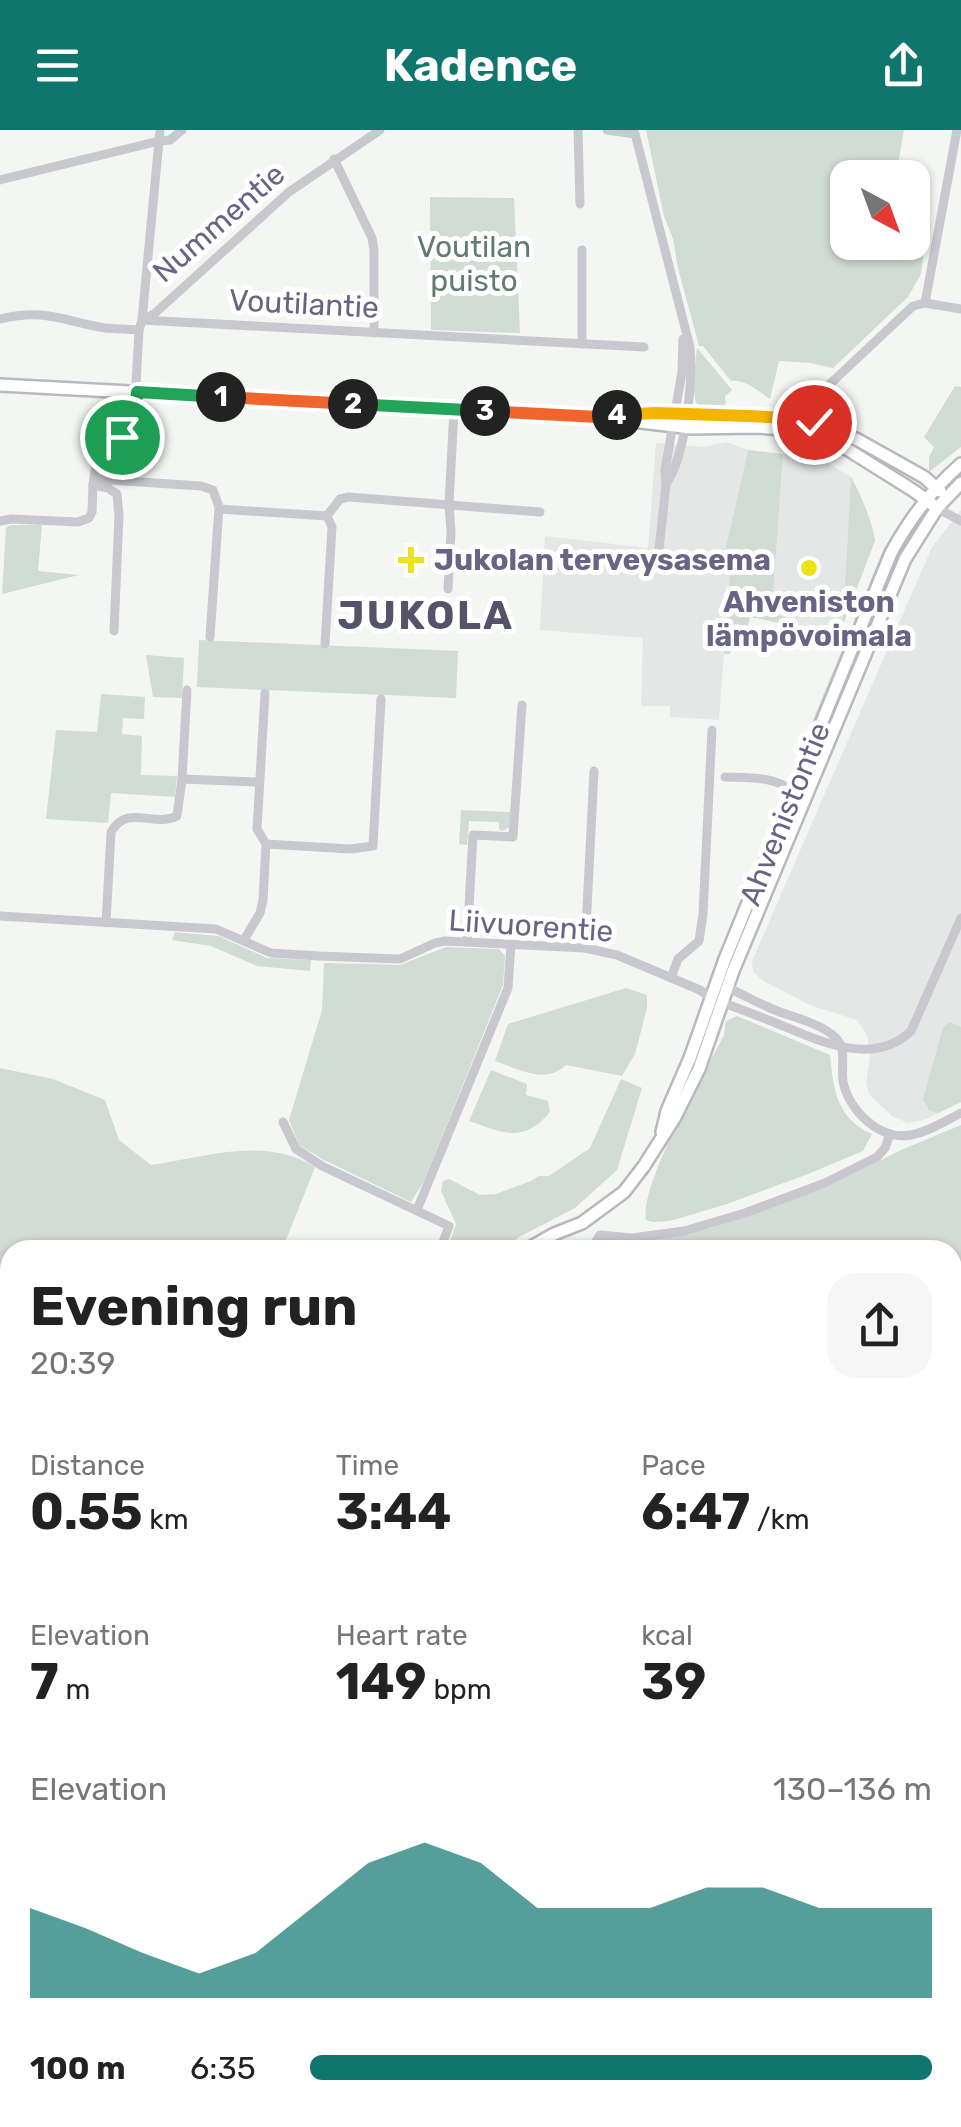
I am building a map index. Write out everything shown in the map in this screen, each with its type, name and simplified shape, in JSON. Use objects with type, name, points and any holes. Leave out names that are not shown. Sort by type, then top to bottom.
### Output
[{"type":"main road","points":[[0,385],[807,426],[858,440],[924,477],[936,487],[942,503]]},
{"type":"main road","points":[[807,426],[925,499],[942,503]]},
{"type":"main road","name":"Ahvenistontie","points":[[722,986],[794,792],[892,553],[925,499],[961,464]]},
{"type":"main road","name":"Ahvenistontie","points":[[544,1240],[582,1223],[615,1199],[644,1166],[675,1117],[698,1069],[712,997],[722,986],[806,798],[905,559],[942,503],[961,483]]},
{"type":"street","points":[[0,180],[159,135],[170,140],[182,130]]},
{"type":"street","name":"Nummentie","points":[[140,325],[289,192],[379,130]]},
{"type":"street","points":[[578,130],[580,204]]},
{"type":"street","points":[[607,130],[634,132],[672,270],[684,359],[679,421],[665,470],[658,559],[692,566]]},
{"type":"street","points":[[925,302],[957,130]]},
{"type":"street","points":[[0,520],[78,522],[89,518],[96,464],[134,421],[159,135]]},
{"type":"street","points":[[334,159],[372,238],[374,333]]},
{"type":"street","points":[[582,250],[582,344]]},
{"type":"street","points":[[807,426],[831,383],[913,306],[925,302],[961,310]]},
{"type":"street","name":"Voutilantie","points":[[0,319],[40,314],[105,328],[140,325],[374,333],[644,347]]},
{"type":"street","points":[[448,589],[454,410]]},
{"type":"street","points":[[94,482],[201,486],[212,490],[219,509],[210,636]]},
{"type":"street","points":[[94,482],[117,494],[114,630]]},
{"type":"street","points":[[327,516],[340,500],[349,497],[540,512]]},
{"type":"street","points":[[942,503],[960,520]]},
{"type":"street","points":[[219,509],[327,516]]},
{"type":"street","points":[[325,644],[332,528],[327,516]]},
{"type":"street","points":[[106,923],[111,832],[117,822],[127,817],[171,820],[177,816],[187,690]]},
{"type":"street","points":[[244,940],[263,900],[266,844],[256,828],[265,693]]},
{"type":"street","points":[[266,844],[350,849],[373,846],[381,698]]},
{"type":"street","points":[[467,942],[474,835],[513,837],[522,705]]},
{"type":"street","points":[[671,978],[678,959],[698,941],[701,928],[712,730]]},
{"type":"street","points":[[584,948],[594,772]]},
{"type":"street","points":[[726,777],[776,780],[806,798]]},
{"type":"street","points":[[182,779],[259,782]]},
{"type":"street","name":"Liivuorentie","points":[[0,916],[216,928],[271,953],[396,960],[440,941],[584,948],[616,955],[843,1048]]},
{"type":"street","points":[[843,1048],[887,1047],[911,1031],[961,918]]},
{"type":"street","points":[[417,1210],[508,988],[511,944]]},
{"type":"street","points":[[722,986],[838,1039],[843,1048],[844,1086],[852,1105],[862,1118],[890,1134],[911,1135],[961,1113]]},
{"type":"street","points":[[283,1122],[296,1149],[322,1166],[448,1226],[443,1240]]},
{"type":"street","points":[[597,1240],[600,1236],[632,1238],[684,1231],[745,1213],[825,1183],[877,1157],[890,1134]]},
{"type":"shaded area","points":[[726,442],[748,450],[722,563],[730,570],[719,720],[670,717],[670,706],[641,706],[643,638],[540,630],[545,536],[648,548],[656,443],[704,447]]},
{"type":"shaded area","points":[[783,454],[817,457],[851,477],[843,618],[834,641],[772,612]]},
{"type":"shaded area","points":[[961,510],[961,1102],[924,1120],[908,1123],[892,1116],[869,1094],[867,1035],[857,1020],[812,1006],[765,982],[753,972],[752,961],[932,547]]},
{"type":"green space","points":[[646,130],[904,130],[899,160],[830,160],[830,260],[923,260],[921,274],[908,297],[833,368],[779,361],[770,399],[746,384],[731,381],[699,346],[664,216]]},
{"type":"green space","name":"Voutilan puisto","points":[[430,197],[514,198],[520,333],[431,330]]},
{"type":"green space","points":[[697,348],[732,390],[725,396],[726,408],[707,410],[696,403],[693,386]]},
{"type":"green space","points":[[955,386],[961,387],[961,447],[929,472],[934,447],[924,437]]},
{"type":"green space","points":[[748,450],[783,454],[772,612],[833,640],[843,618],[851,477],[862,499],[875,541],[834,648],[794,628],[750,617],[748,626],[735,624],[730,654],[724,654],[730,570],[722,564]]},
{"type":"green space","points":[[42,525],[38,571],[79,575],[2,594],[6,528]]},
{"type":"green space","points":[[885,546],[889,547],[811,734],[808,732]]},
{"type":"green space","points":[[199,640],[458,651],[456,698],[197,687]]},
{"type":"green space","points":[[146,655],[184,658],[182,698],[153,697]]},
{"type":"green space","points":[[101,694],[145,697],[144,719],[123,718],[122,734],[142,736],[141,775],[177,776],[175,797],[111,793],[108,823],[46,819],[56,730],[97,732]]},
{"type":"green space","points":[[461,810],[511,812],[510,827],[502,831],[499,822],[469,821],[467,845],[459,844]]},
{"type":"green space","points":[[175,932],[219,936],[267,958],[311,960],[310,971],[257,966],[211,946],[172,940]]},
{"type":"green space","points":[[446,947],[499,949],[505,956],[503,985],[424,1181],[411,1202],[299,1145],[289,1120],[322,1010],[324,963],[400,965]]},
{"type":"green space","points":[[626,988],[647,995],[647,1008],[635,1054],[622,1076],[566,1065],[540,1075],[495,1061],[508,1024]]},
{"type":"green space","points":[[737,1016],[830,1055],[839,1102],[851,1120],[872,1134],[863,1151],[808,1174],[670,1221],[646,1220],[647,1203],[663,1155],[724,1035],[726,1021]]},
{"type":"green space","points":[[949,1022],[961,1027],[961,1102],[938,1113],[929,1110],[923,1099],[943,1028]]},
{"type":"green space","points":[[0,1068],[53,1079],[105,1100],[119,1140],[151,1165],[255,1151],[275,1152],[315,1167],[286,1240],[0,1240]]},
{"type":"green space","points":[[491,1070],[527,1084],[526,1095],[548,1101],[550,1112],[522,1132],[503,1132],[469,1121]]},
{"type":"green space","points":[[621,1079],[642,1088],[617,1170],[575,1208],[516,1240],[450,1240],[456,1224],[441,1191],[443,1181],[449,1179],[480,1195],[496,1194],[539,1176],[549,1176],[590,1148]]},
{"type":"green space","points":[[961,1125],[961,1240],[646,1240],[711,1228],[827,1187]]},
{"type":"place","name":"Jukolan terveysasema","points":[[411,560]]},
{"type":"place","name":"Ahveniston lämpövoimala","points":[[809,568]]},
{"type":"district","name":"JUKOLA","points":[[426,615]]},
{"type":"route","points":[[122,437],[134,421],[137,392],[598,417],[655,413],[814,422]]}]
